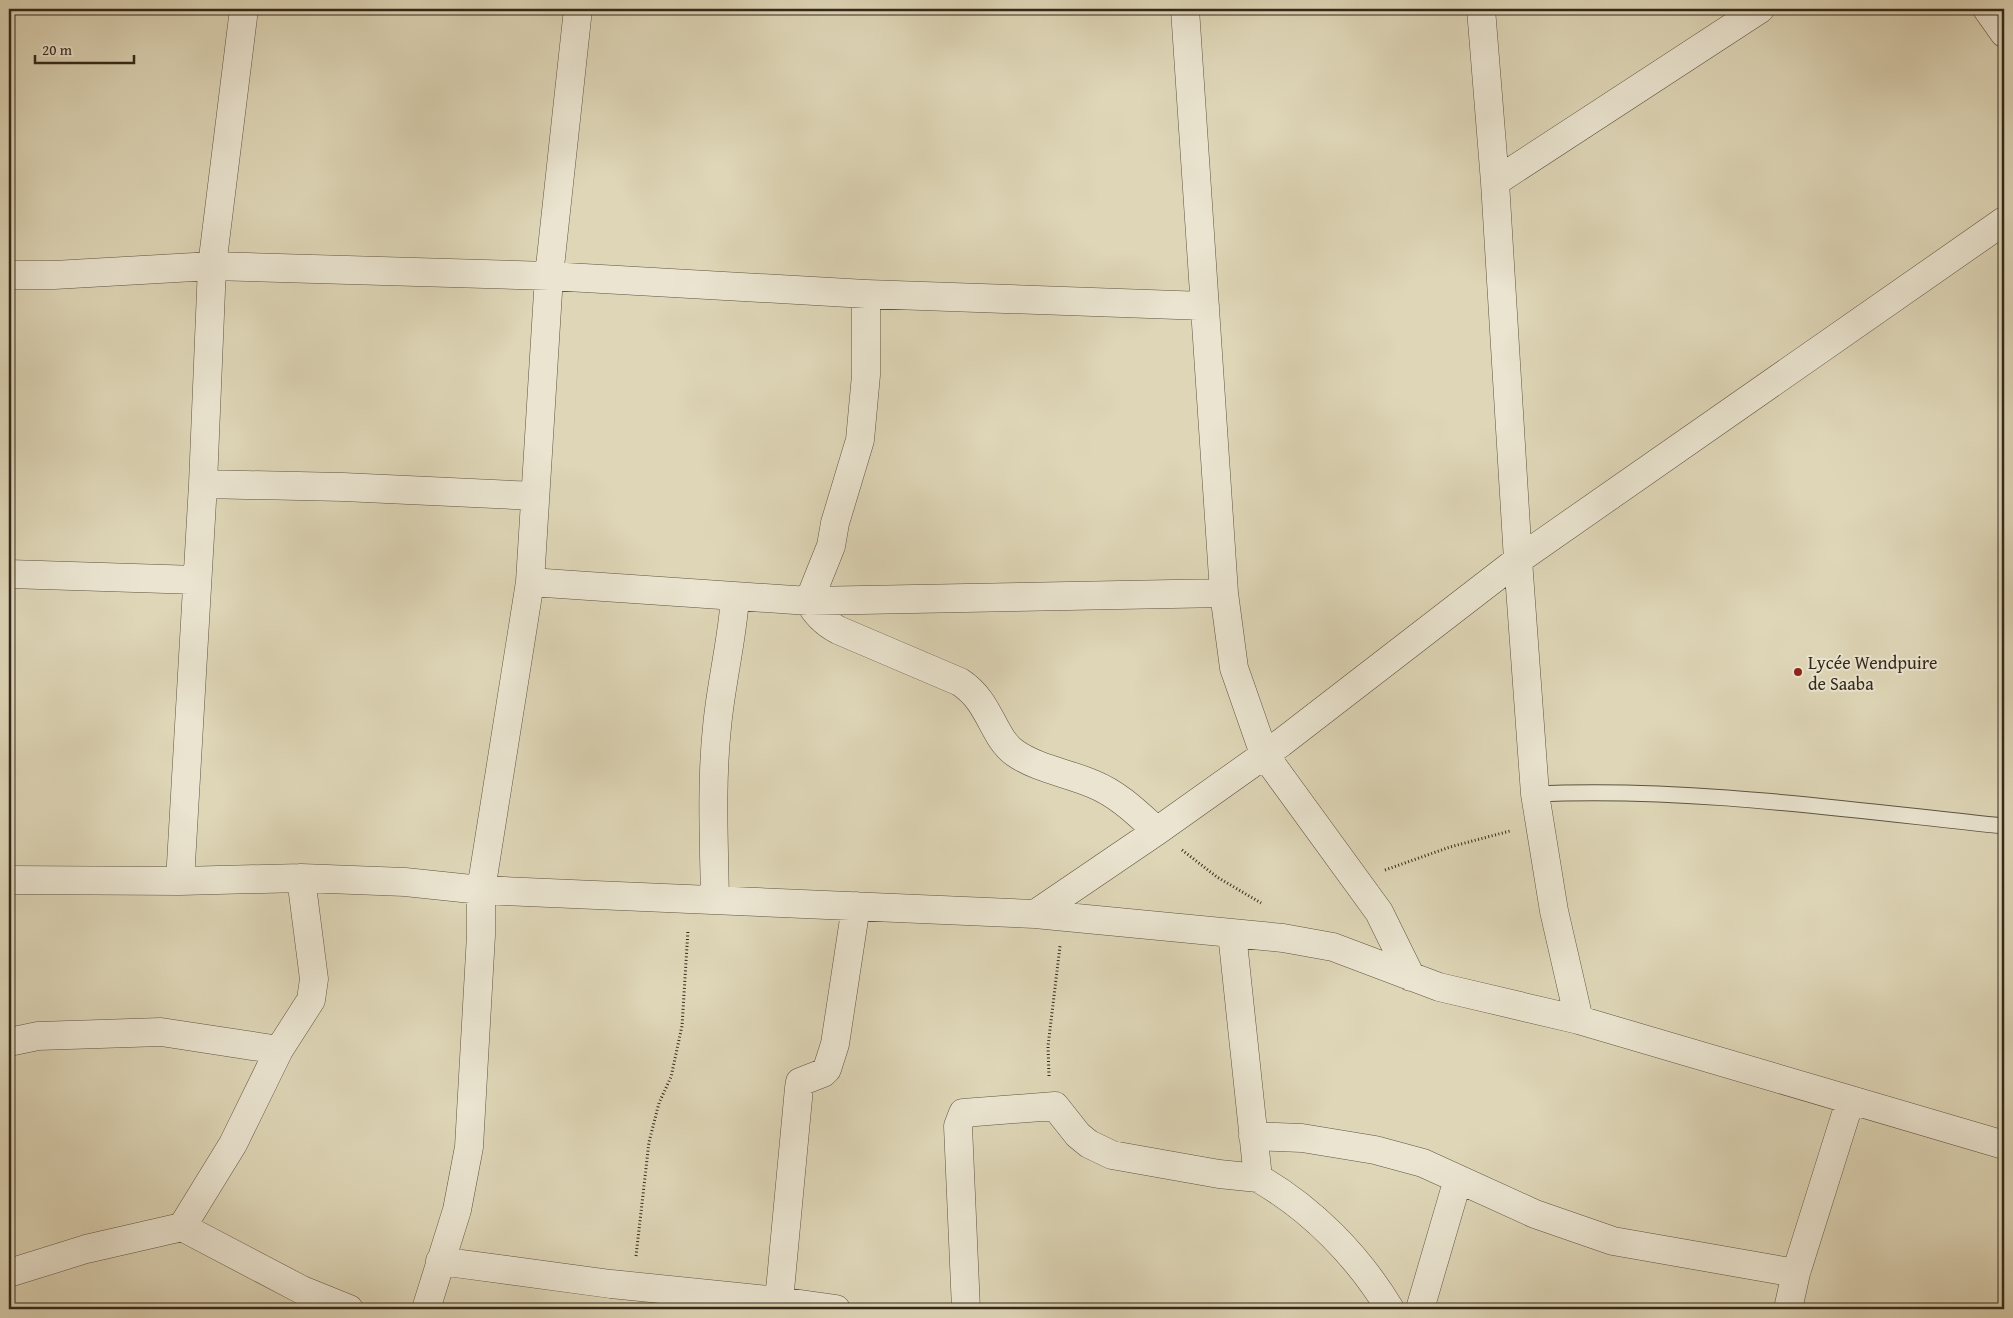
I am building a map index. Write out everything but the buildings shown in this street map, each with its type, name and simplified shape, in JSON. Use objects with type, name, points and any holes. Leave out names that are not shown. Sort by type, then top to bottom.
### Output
[{"type":"street","points":[[180,881],[203,484],[212,266],[244,9]]},
{"type":"street","points":[[426,1309],[457,1210],[469,1147],[477,1032],[481,890],[530,582],[548,276],[578,9]]},
{"type":"street","points":[[1185,9],[1224,593],[1234,668],[1264,754],[1378,912],[1411,977]]},
{"type":"street","points":[[1481,9],[1495,182],[1518,560],[1536,794],[1554,910],[1579,1020]]},
{"type":"street","points":[[1495,182],[1760,9]]},
{"type":"street","points":[[1987,9],[2004,33]]},
{"type":"street","points":[[1035,914],[1282,743],[1518,560],[2004,221]]},
{"type":"street","points":[[9,275],[54,275],[212,266],[548,276],[866,294],[1205,306]]},
{"type":"street","points":[[809,602],[831,546],[835,523],[860,440],[866,375],[866,294]]},
{"type":"street","points":[[203,484],[343,487],[535,496]]},
{"type":"street","points":[[9,574],[196,580]]},
{"type":"street","points":[[530,582],[809,602],[1224,593]]},
{"type":"street","points":[[703,900],[717,729],[733,628],[735,598]]},
{"type":"street","points":[[809,602],[818,615],[838,630],[960,682],[972,690],[981,700],[1013,752],[1046,768],[1094,784],[1118,796],[1157,831]]},
{"type":"street","points":[[182,1227],[232,1144],[279,1050],[310,1000],[314,985],[302,878]]},
{"type":"street","points":[[9,880],[180,881],[302,878],[405,882],[481,890],[1035,914],[1283,938],[1333,947],[1439,987],[1579,1020],[2004,1145]]},
{"type":"street","points":[[779,1301],[798,1088],[800,1082],[823,1073],[827,1069],[835,1044],[856,906]]},
{"type":"street","points":[[1232,933],[1258,1178]]},
{"type":"street","points":[[9,1042],[38,1036],[161,1032],[279,1050]]},
{"type":"street","points":[[1788,1309],[1796,1273],[1850,1101]]},
{"type":"street","points":[[966,1309],[958,1126],[960,1116],[968,1112],[1055,1106],[1078,1135],[1089,1144],[1112,1155],[1218,1174],[1258,1178],[1284,1195],[1320,1223],[1360,1265],[1390,1309]]},
{"type":"street","points":[[1253,1136],[1302,1138],[1375,1150],[1423,1163],[1535,1214],[1613,1242],[1796,1273]]},
{"type":"street","points":[[1420,1309],[1458,1179]]},
{"type":"street","points":[[9,1273],[86,1249],[182,1227],[302,1290],[349,1309]]},
{"type":"street","points":[[440,1261],[632,1286],[779,1301],[836,1309]]},
{"type":"lane","points":[[1536,794],[1601,791],[1766,802],[2004,826]]},
{"type":"path","points":[[1356,880],[1450,847],[1540,823]]},
{"type":"path","points":[[1157,831],[1217,876],[1267,907]]},
{"type":"path","points":[[632,1286],[649,1142],[659,1103],[671,1077],[682,1026],[703,900]]},
{"type":"path","points":[[1055,1106],[1049,1089],[1048,1046],[1063,916]]},
{"type":"place","name":"Lycée Wendpuire de Saaba","points":[[1798,672]]}]
